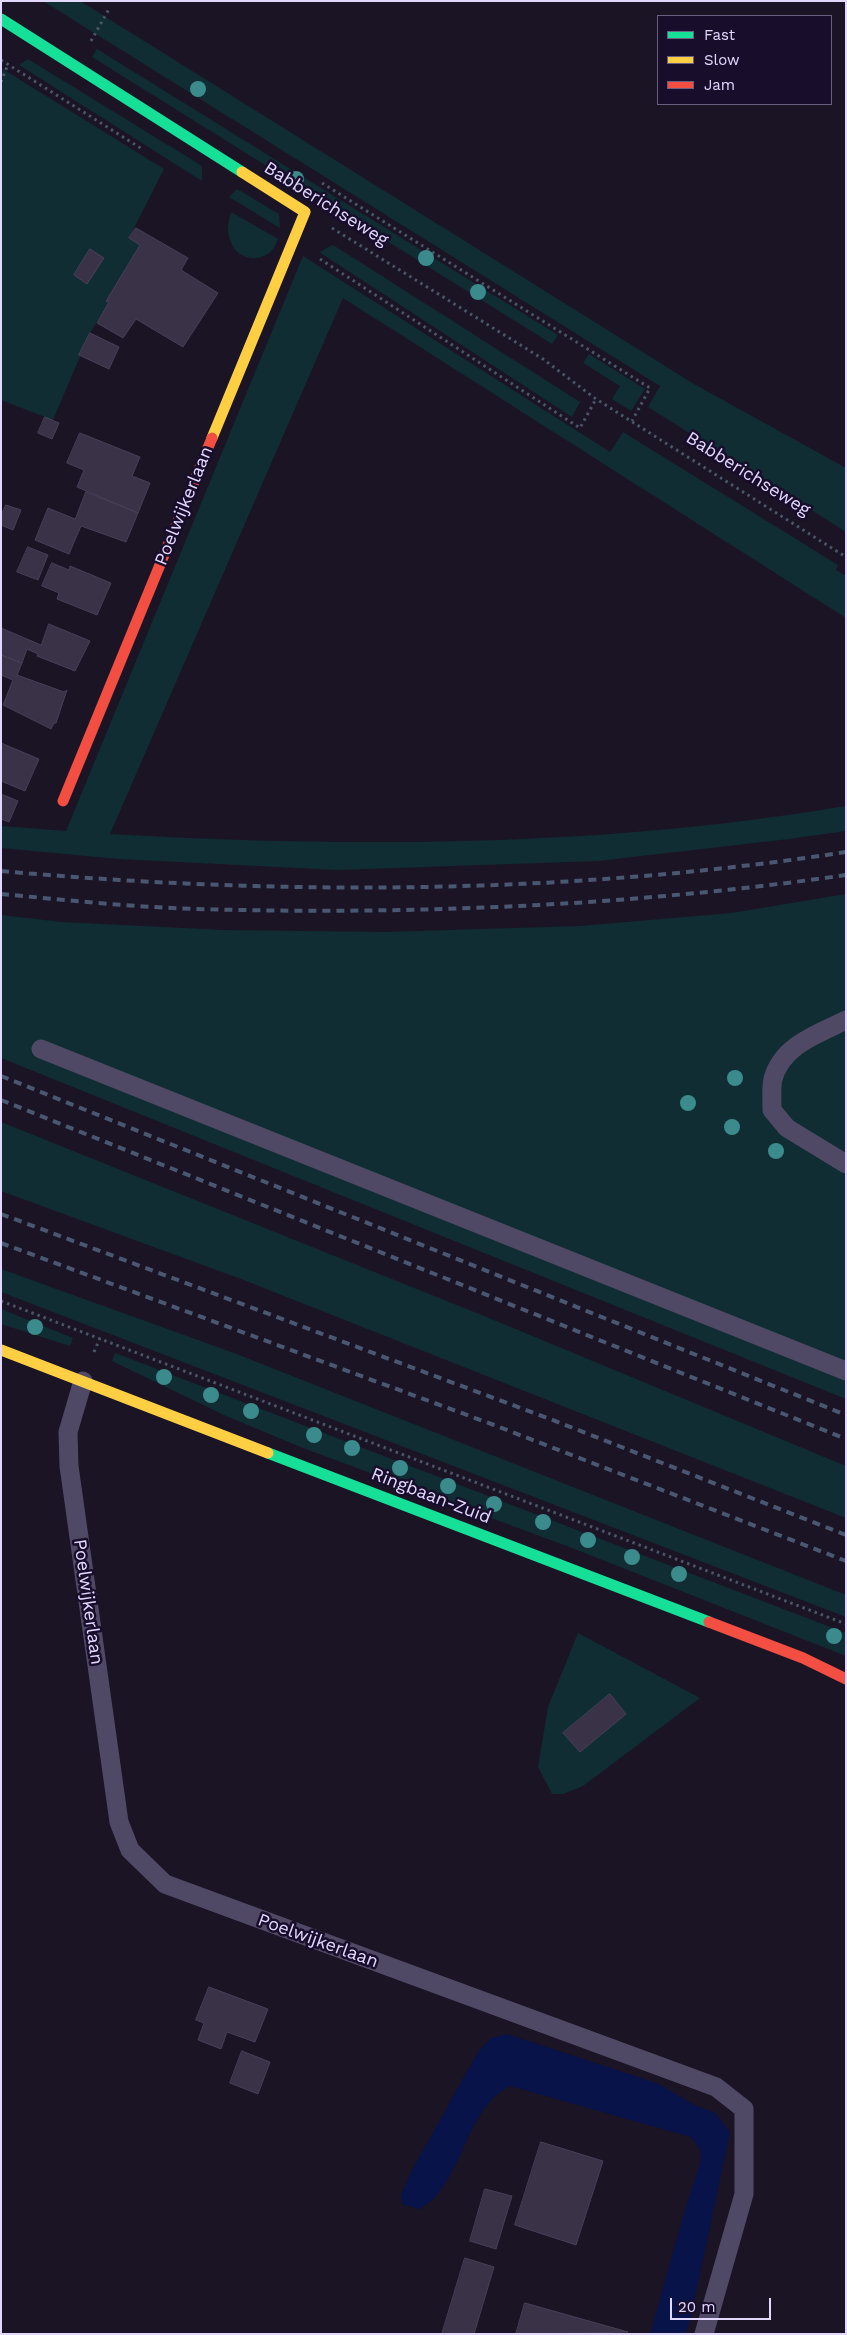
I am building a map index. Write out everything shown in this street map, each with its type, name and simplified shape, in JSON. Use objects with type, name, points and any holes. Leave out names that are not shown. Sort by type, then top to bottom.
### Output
[{"type":"street","name":"Babberichseweg","points":[[1,19],[305,212]]},
{"type":"street","name":"Poelwijkerlaan","points":[[63,801],[305,212]]},
{"type":"street","name":"Ringbaan-Zuid","points":[[1,1350],[803,1658],[846,1679]]},
{"type":"lane","points":[[846,1020],[792,1047],[780,1064],[773,1080],[772,1110],[787,1128],[846,1164]]},
{"type":"lane","points":[[41,1049],[846,1371]]},
{"type":"lane","name":"Poelwijkerlaan","points":[[83,1381],[68,1432],[69,1466],[119,1822],[130,1850],[165,1884],[716,2087],[744,2110],[744,2194],[704,2334]]},
{"type":"path","points":[[92,39],[100,44]]},
{"type":"path","points":[[1,82],[8,64]]},
{"type":"path","name":"Babberichseweg","points":[[321,182],[650,388],[632,421]]},
{"type":"path","name":"Babberichseweg","points":[[305,212],[543,359],[596,399],[846,556]]},
{"type":"path","name":"Ringbaan-Zuid","points":[[1,1301],[846,1624]]},
{"type":"green space","points":[[43,1],[80,1],[694,384],[846,468],[846,532],[648,407],[660,386]]},
{"type":"green space","points":[[97,49],[558,335],[552,344],[92,57]]},
{"type":"green space","points":[[28,59],[202,166],[202,181],[19,65]]},
{"type":"green space","points":[[1,68],[164,169],[129,238],[140,245],[106,300],[109,302],[90,333],[53,420],[1,400]]},
{"type":"green space","points":[[237,189],[279,214],[280,228],[229,197]]},
{"type":"green space","points":[[231,212],[278,239],[274,248],[268,254],[252,258],[238,252],[232,245],[228,233]]},
{"type":"green space","points":[[333,245],[580,402],[572,417],[319,252]]},
{"type":"green space","points":[[303,256],[610,452],[623,432],[838,565],[836,570],[846,576],[846,618],[343,298],[110,834],[294,841],[479,841],[663,830],[755,820],[846,806],[846,831],[598,861],[337,870],[119,859],[1,848],[1,826],[66,831]]},
{"type":"green space","points":[[589,354],[645,389],[631,411],[612,399],[620,386],[583,363]]},
{"type":"green space","points":[[846,894],[846,1399],[1,1058],[1,915],[62,922],[224,930],[385,932],[579,926],[732,913]]},
{"type":"green space","points":[[1,1122],[489,1318],[846,1466],[846,1518],[241,1279],[1,1191]]},
{"type":"green space","points":[[1,1269],[234,1353],[846,1595],[846,1617],[1,1292]]},
{"type":"green space","points":[[1,1309],[73,1338],[70,1346],[1,1324]]},
{"type":"green space","points":[[115,1353],[846,1633],[846,1656],[572,1548],[303,1448],[226,1416],[112,1361]]},
{"type":"green space","points":[[578,1633],[700,1698],[583,1786],[563,1794],[552,1794],[538,1767],[548,1707]]},
{"type":"shaded area","points":[[507,2034],[659,2084],[694,2105],[715,2113],[730,2132],[686,2334],[650,2334],[686,2206],[700,2164],[701,2151],[691,2137],[510,2086],[495,2097],[482,2112],[454,2168],[433,2199],[419,2209],[402,2204],[401,2195],[413,2168],[478,2052],[491,2038]]},
{"type":"building","points":[[136,228],[188,258],[181,270],[218,293],[183,347],[136,319],[123,338],[97,323],[109,302],[106,301],[140,245],[129,238]]},
{"type":"building","points":[[90,249],[104,258],[87,284],[74,275]]},
{"type":"building","points":[[90,333],[119,347],[109,369],[79,355]]},
{"type":"building","points":[[45,417],[59,423],[52,439],[38,433]]},
{"type":"building","points":[[80,433],[140,457],[132,476],[150,483],[138,513],[77,487],[84,470],[67,463]]},
{"type":"building","points":[[86,492],[138,513],[126,542],[81,526],[69,554],[35,540],[48,508],[75,519]]},
{"type":"building","points":[[6,505],[21,510],[13,530],[1,525],[1,516]]},
{"type":"building","points":[[28,547],[48,555],[38,580],[17,572]]},
{"type":"building","points":[[52,563],[69,570],[70,566],[111,583],[97,615],[57,599],[59,593],[42,586]]},
{"type":"building","points":[[49,624],[90,641],[75,671],[37,656],[38,654],[27,649],[22,663],[1,655],[1,628],[41,645]]},
{"type":"building","points":[[1,655],[22,663],[17,675],[64,692],[67,690],[56,723],[54,723],[51,729],[3,705],[13,680],[1,675]]},
{"type":"building","points":[[1,743],[39,759],[25,791],[1,781]]},
{"type":"building","points":[[1,794],[18,801],[9,822],[1,819]]},
{"type":"building","points":[[610,1694],[626,1714],[580,1752],[563,1733]]},
{"type":"building","points":[[209,1987],[268,2009],[255,2042],[227,2032],[221,2049],[198,2040],[204,2023],[196,2020]]},
{"type":"building","points":[[242,2051],[270,2062],[258,2094],[230,2083]]},
{"type":"building","points":[[541,2142],[603,2161],[576,2245],[515,2225]]},
{"type":"building","points":[[485,2189],[512,2196],[496,2249],[470,2241]]},
{"type":"building","points":[[465,2258],[494,2267],[474,2334],[442,2334]]},
{"type":"building","points":[[525,2303],[628,2332],[516,2334]]},
{"type":"railway","points":[[1,871],[212,885],[424,887],[530,884],[635,877],[741,866],[846,852]]},
{"type":"railway","points":[[1,894],[123,905],[196,909],[359,911],[522,906],[603,901],[765,886],[846,875]]},
{"type":"railway","points":[[1,1076],[846,1415]]},
{"type":"railway","points":[[1,1100],[846,1439]]},
{"type":"railway","points":[[1,1214],[550,1419],[846,1535]]},
{"type":"railway","points":[[1,1243],[494,1425],[846,1561]]},
{"type":"traffic: fast","points":[[1,19],[242,172]]},
{"type":"traffic: fast","points":[[268,1453],[709,1622]]},
{"type":"traffic: slow","points":[[212,438],[305,212],[242,172]]},
{"type":"traffic: slow","points":[[1,1350],[268,1453]]},
{"type":"traffic: jam","points":[[63,801],[212,438]]},
{"type":"traffic: jam","points":[[709,1622],[803,1658],[846,1679]]}]
